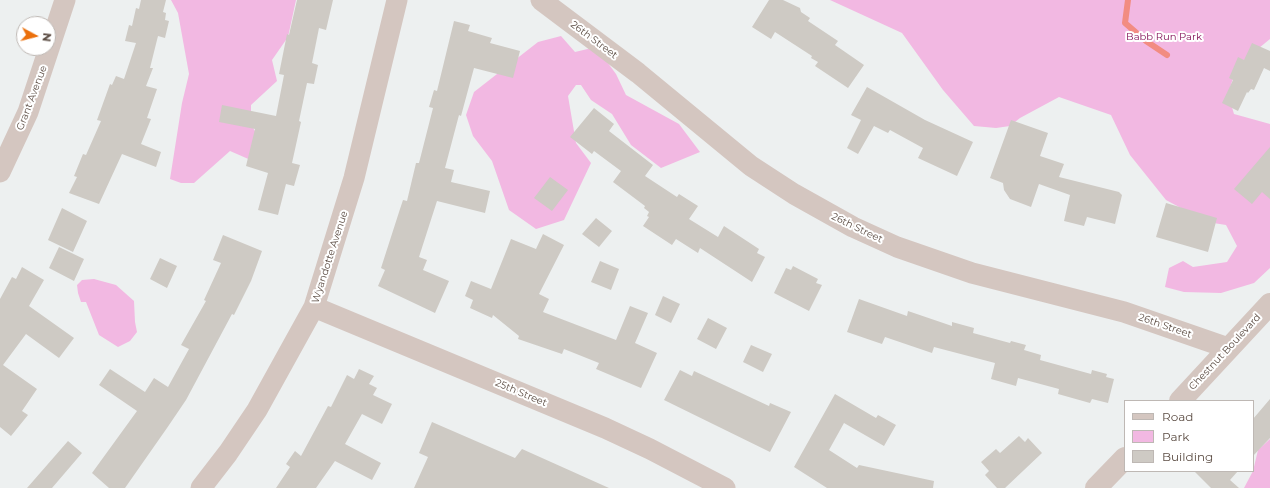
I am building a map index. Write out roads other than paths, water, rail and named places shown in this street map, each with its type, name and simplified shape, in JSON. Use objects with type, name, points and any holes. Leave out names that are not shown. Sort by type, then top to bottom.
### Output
[{"type":"street","name":"Grant Avenue","points":[[0,172],[28,112],[66,0]]},
{"type":"street","name":"Wyandotte Avenue","points":[[201,488],[228,453],[257,410],[314,307],[354,178],[397,0]]},
{"type":"street","name":"26th Street","points":[[541,0],[638,73],[751,166],[794,194],[852,226],[897,247],[972,273],[1124,312],[1228,348]]},
{"type":"street","name":"Chestnut Boulevard","points":[[1181,400],[1270,304]]},
{"type":"street","name":"25th Street","points":[[314,307],[605,428],[650,449],[725,488]]},
{"type":"street","points":[[1096,488],[1124,459]]},
{"type":"waterway","points":[[1128,0],[1125,23],[1146,41],[1167,55]]},
{"type":"park label","name":"Babb Run Park","points":[[1164,37]]}]
